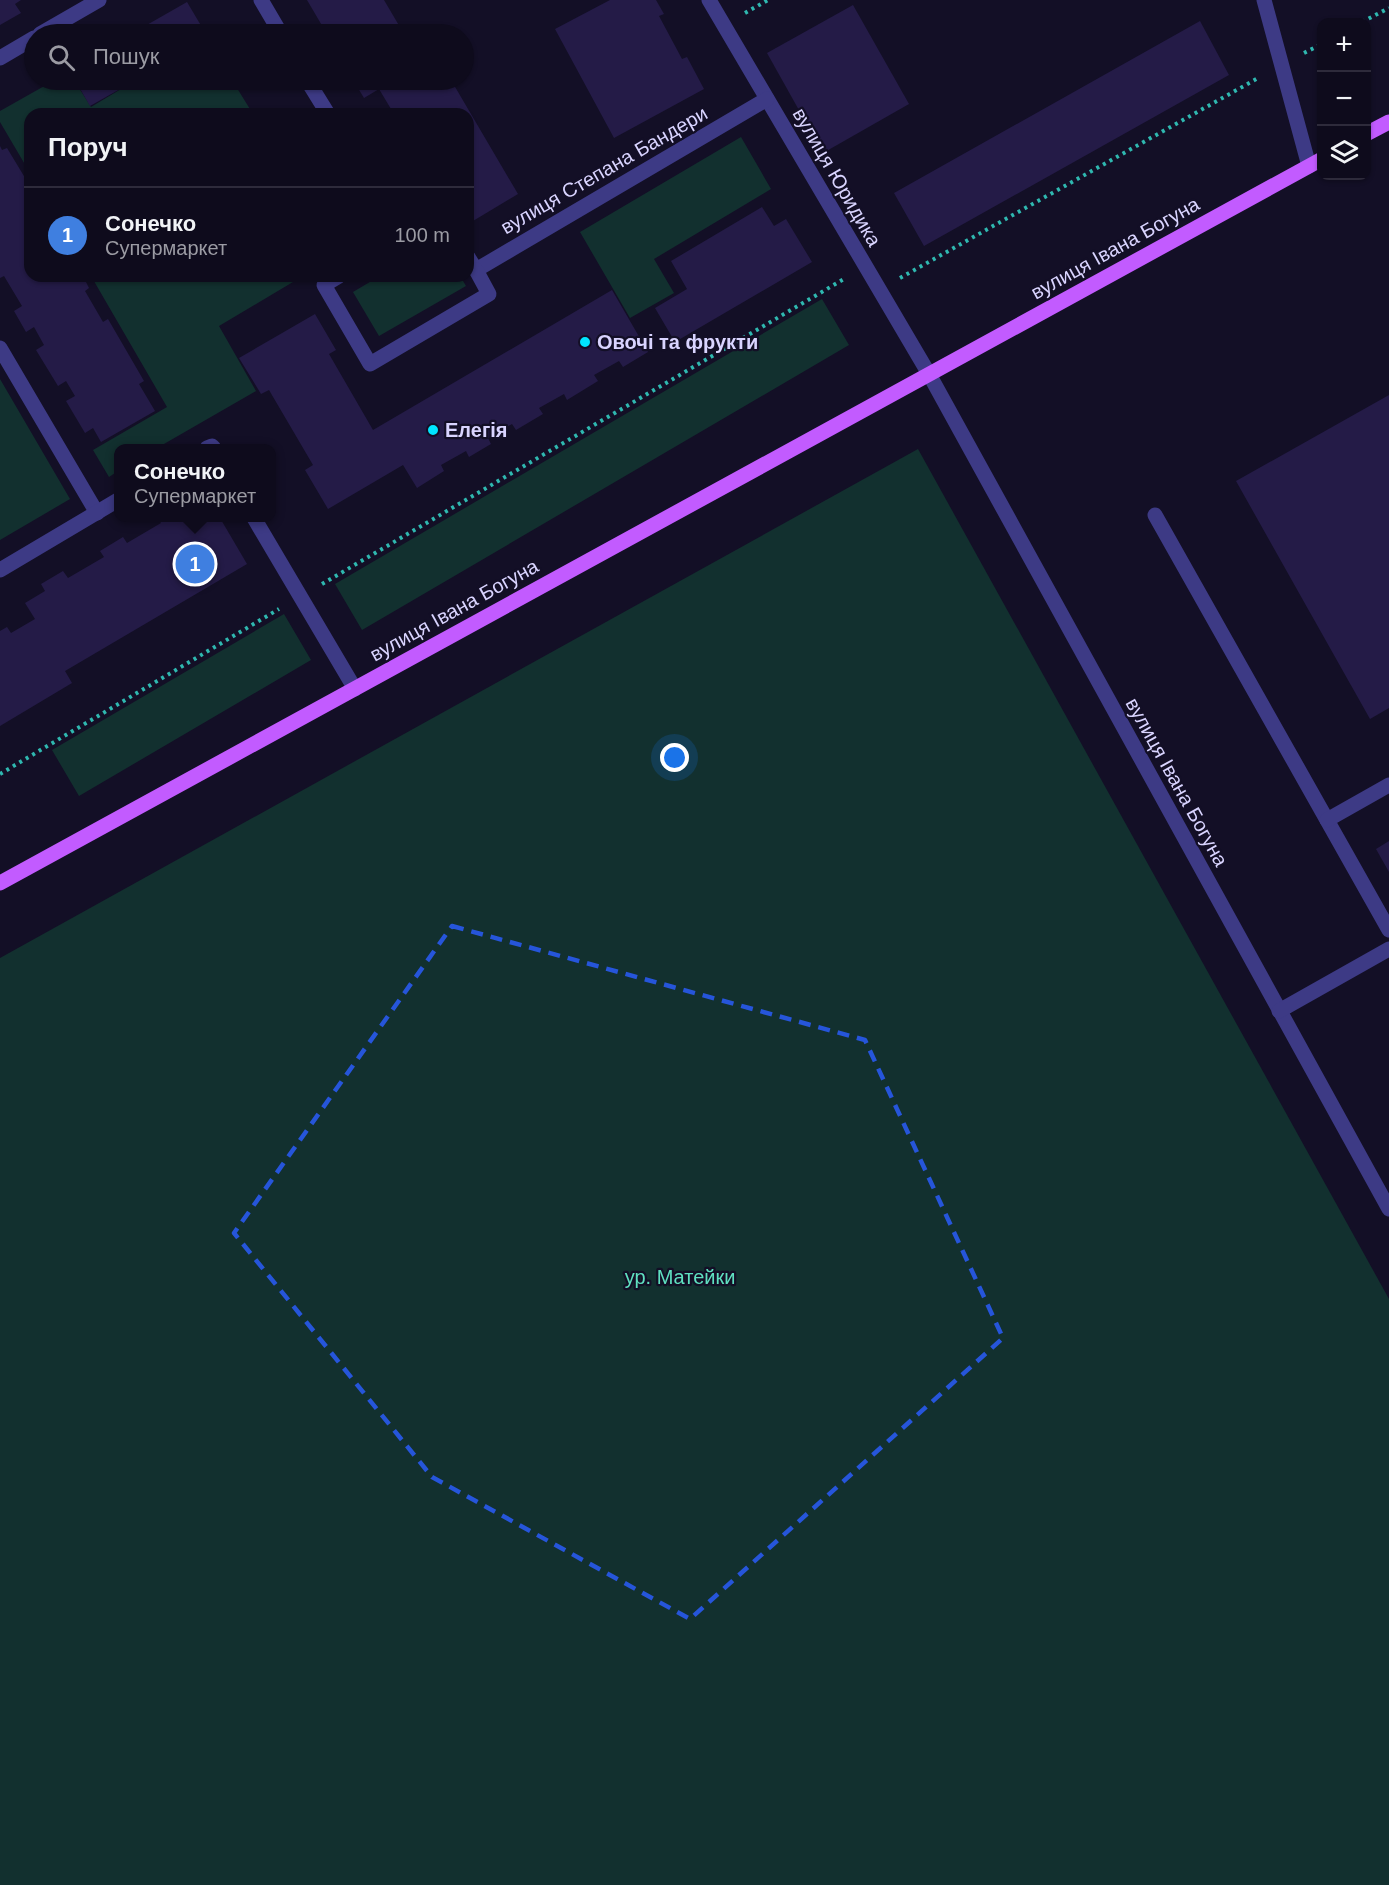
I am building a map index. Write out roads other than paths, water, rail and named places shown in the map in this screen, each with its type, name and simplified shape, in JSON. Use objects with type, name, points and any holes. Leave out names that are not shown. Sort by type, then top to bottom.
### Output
[{"type":"main road","points":[[1371,131],[1389,122]]},
{"type":"main road","name":"вулиця Івана Богуна","points":[[0,883],[1315,162]]},
{"type":"street","points":[[57,24],[99,0]]},
{"type":"street","points":[[261,0],[275,24]]},
{"type":"street","name":"вулиця Юридика","points":[[709,0],[929,374]]},
{"type":"street","points":[[1264,0],[1282,65],[1315,162]]},
{"type":"street","points":[[0,58],[24,44]]},
{"type":"street","points":[[314,90],[324,108]]},
{"type":"street","name":"вулиця Степана Бандери","points":[[474,262],[767,99]]},
{"type":"street","points":[[329,282],[324,285],[370,364],[489,294],[474,267]]},
{"type":"street","points":[[0,348],[97,513]]},
{"type":"street","name":"вулиця Івана Богуна","points":[[929,374],[1389,1209]]},
{"type":"street","points":[[0,570],[114,503]]},
{"type":"street","points":[[1155,515],[1389,930]]},
{"type":"street","points":[[256,522],[355,689]]},
{"type":"street","points":[[1327,820],[1389,785]]},
{"type":"street","points":[[1279,1011],[1389,949]]},
{"type":"place","name":"Овочі та фрукти","points":[[585,342]]},
{"type":"place","name":"Елегія","points":[[433,430]]},
{"type":"place","name":"Сонечко","points":[[195,564]]},
{"type":"park label","name":"ур. Матейки","points":[[680,1277]]}]
